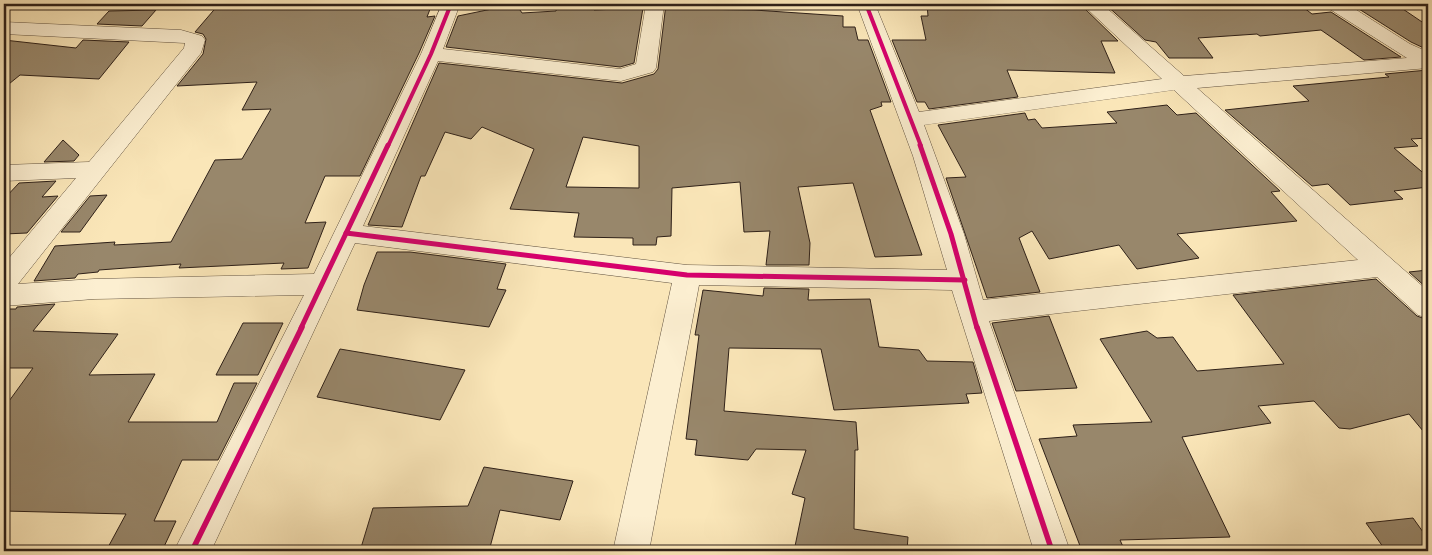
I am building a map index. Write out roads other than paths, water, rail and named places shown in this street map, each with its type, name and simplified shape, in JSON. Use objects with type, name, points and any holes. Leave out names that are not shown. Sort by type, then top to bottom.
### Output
[{"type":"street","points":[[192,551],[323,284],[431,54],[451,4]]},
{"type":"street","points":[[431,54],[621,75],[646,68],[655,4]]},
{"type":"street","points":[[866,4],[913,120],[964,280],[972,312],[1052,551]]},
{"type":"street","points":[[1091,4],[1428,307]]},
{"type":"street","points":[[1335,4],[1403,48],[1428,61]]},
{"type":"street","points":[[4,28],[181,36],[195,40],[194,49],[4,283]]},
{"type":"street","points":[[913,120],[1179,84],[1428,61]]},
{"type":"street","points":[[4,173],[96,170]]},
{"type":"street","points":[[346,233],[687,275],[964,280]]},
{"type":"street","points":[[972,312],[1383,267]]},
{"type":"street","points":[[631,551],[687,275]]},
{"type":"street","points":[[4,296],[94,288],[323,284]]}]
